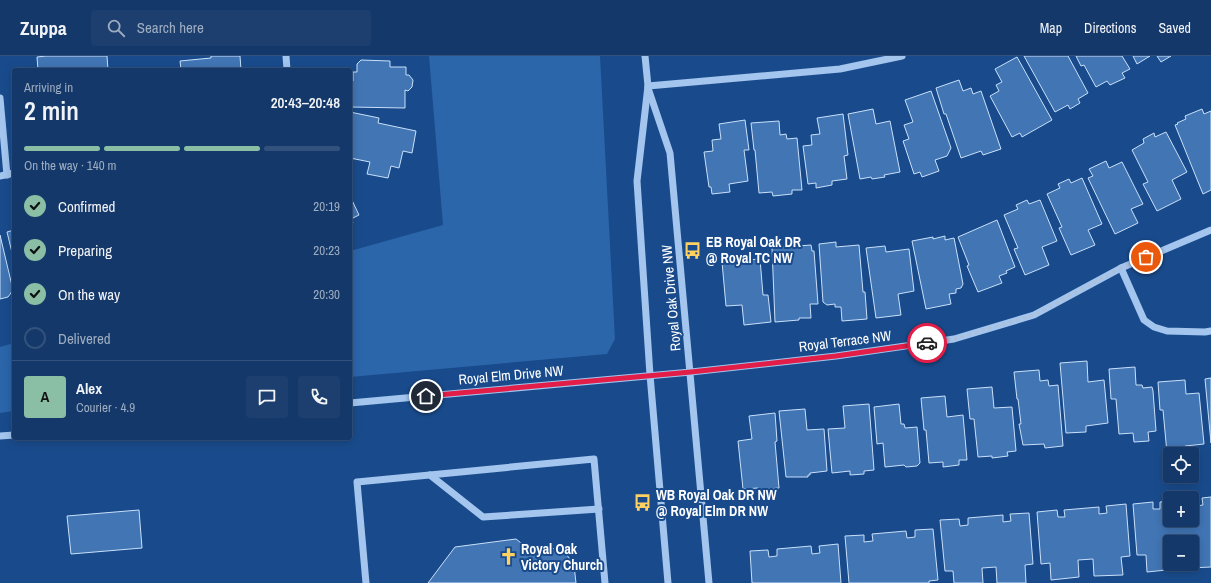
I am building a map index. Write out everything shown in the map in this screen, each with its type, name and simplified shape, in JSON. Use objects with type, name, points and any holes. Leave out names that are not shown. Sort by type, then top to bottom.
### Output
[{"type":"street","points":[[286,56],[287,68]]},
{"type":"street","name":"Royal Oak Drive NW","points":[[645,56],[648,86],[637,181],[650,375],[668,583]]},
{"type":"street","points":[[648,86],[840,69],[902,56]]},
{"type":"street","name":"Royal Oak Drive NW","points":[[648,86],[670,153],[709,583]]},
{"type":"street","points":[[0,98],[7,175]]},
{"type":"street","name":"Royal Terrace NW","points":[[650,375],[836,356],[954,339],[1034,315],[1121,268],[1211,230]]},
{"type":"street","points":[[1121,268],[1144,320],[1154,327],[1167,331],[1211,331]]},
{"type":"street","name":"Royal Elm Drive NW","points":[[352,403],[650,375]]},
{"type":"street","points":[[0,436],[12,435]]},
{"type":"street","points":[[366,583],[357,482],[594,459],[605,583]]},
{"type":"street","points":[[430,475],[483,517],[599,509]]},
{"type":"shaded area","points":[[429,56],[600,56],[615,339],[607,354],[352,377],[352,250],[443,225]]},
{"type":"shaded area","points":[[12,344],[12,411],[0,413],[0,347]]},
{"type":"building","points":[[107,56],[108,68],[38,68],[37,57]]},
{"type":"building","points":[[211,56],[240,56],[241,68],[181,68],[180,61],[211,58]]},
{"type":"building","points":[[1024,56],[1068,56],[1088,93],[1078,99],[1080,103],[1070,109],[1068,105],[1055,112]]},
{"type":"building","points":[[1076,56],[1122,56],[1130,69],[1122,73],[1125,78],[1110,85],[1107,81],[1096,87],[1084,65],[1081,66]]},
{"type":"building","points":[[1133,56],[1150,56],[1137,64]]},
{"type":"building","points":[[1157,56],[1171,56],[1161,62]]},
{"type":"building","points":[[1017,57],[1052,120],[1022,137],[1020,133],[1012,137],[990,96],[999,91],[996,85],[1002,82],[995,69]]},
{"type":"building","points":[[361,60],[390,61],[390,67],[406,67],[406,75],[409,75],[413,80],[412,87],[408,91],[405,90],[405,108],[352,107],[353,72],[357,72],[357,64]]},
{"type":"building","points":[[959,80],[963,91],[971,88],[973,94],[981,91],[1001,149],[983,155],[981,151],[961,158],[946,114],[944,114],[936,88]]},
{"type":"building","points":[[931,91],[951,148],[947,156],[935,160],[939,171],[922,177],[920,172],[914,174],[903,141],[909,139],[904,125],[913,122],[905,100]]},
{"type":"building","points":[[873,109],[876,124],[890,121],[900,172],[884,175],[885,177],[860,179],[848,114]]},
{"type":"building","points":[[1202,109],[1204,114],[1211,111],[1211,190],[1203,194],[1175,125],[1186,119],[1185,116]]},
{"type":"building","points":[[352,112],[379,118],[378,123],[416,131],[412,153],[403,151],[399,168],[391,166],[388,178],[367,174],[370,162],[352,158]]},
{"type":"building","points":[[843,114],[848,155],[844,156],[847,179],[832,181],[832,185],[816,188],[816,183],[808,184],[803,146],[812,145],[811,135],[820,134],[817,118]]},
{"type":"building","points":[[745,120],[749,150],[744,150],[748,181],[729,184],[730,192],[712,194],[711,187],[709,187],[704,152],[713,151],[712,140],[721,139],[719,124]]},
{"type":"building","points":[[779,121],[780,135],[786,134],[787,139],[797,138],[802,190],[792,190],[792,194],[773,196],[772,192],[759,193],[751,123]]},
{"type":"building","points":[[1166,132],[1187,172],[1172,180],[1181,199],[1157,211],[1143,184],[1148,182],[1132,150],[1144,143],[1143,139],[1154,133],[1155,137]]},
{"type":"building","points":[[1106,161],[1109,168],[1122,162],[1143,204],[1131,209],[1138,223],[1115,234],[1088,178],[1093,176],[1089,169]]},
{"type":"building","points":[[1082,178],[1102,224],[1088,230],[1095,245],[1071,255],[1059,228],[1062,227],[1047,194],[1060,188],[1058,184],[1069,179],[1071,183]]},
{"type":"building","points":[[352,200],[359,215],[352,218]]},
{"type":"building","points":[[1027,200],[1029,204],[1040,200],[1057,241],[1042,247],[1049,265],[1025,275],[1014,249],[1018,248],[1004,215],[1018,209],[1016,205]]},
{"type":"building","points":[[997,220],[1015,267],[1006,271],[1007,273],[999,276],[1002,283],[978,292],[967,266],[969,265],[958,237]]},
{"type":"building","points":[[12,231],[12,253],[7,232]]},
{"type":"building","points":[[0,235],[12,291],[8,297],[0,299]]},
{"type":"building","points":[[945,236],[945,240],[954,238],[963,284],[961,288],[956,289],[956,293],[949,294],[951,304],[926,309],[912,241]]},
{"type":"building","points":[[836,242],[836,247],[859,245],[867,319],[842,321],[841,307],[835,307],[835,304],[827,305],[823,302],[819,244]]},
{"type":"building","points":[[811,245],[812,251],[814,251],[818,304],[810,304],[811,318],[799,318],[799,320],[775,322],[772,248]]},
{"type":"building","points":[[885,246],[886,252],[909,249],[914,291],[898,294],[901,315],[876,318],[866,248]]},
{"type":"building","points":[[745,255],[746,260],[760,259],[763,295],[768,295],[771,322],[744,325],[742,305],[726,306],[722,262],[734,261],[734,256]]},
{"type":"building","points":[[1087,361],[1088,382],[1104,380],[1108,423],[1086,426],[1086,432],[1066,433],[1060,363]]},
{"type":"building","points":[[1135,367],[1136,385],[1142,385],[1143,388],[1152,387],[1153,391],[1156,431],[1148,432],[1149,441],[1134,442],[1133,433],[1119,434],[1116,399],[1111,399],[1109,369]]},
{"type":"building","points":[[1039,370],[1040,381],[1048,380],[1049,386],[1058,385],[1063,446],[1045,448],[1044,444],[1023,445],[1019,424],[1021,424],[1014,372]]},
{"type":"building","points":[[1211,378],[1211,443],[1205,379]]},
{"type":"building","points":[[1185,380],[1186,394],[1199,393],[1204,444],[1185,447],[1166,447],[1163,410],[1160,410],[1158,382]]},
{"type":"building","points":[[992,387],[994,408],[1012,407],[1016,451],[1007,452],[1008,456],[992,458],[992,456],[978,457],[974,419],[970,419],[967,389]]},
{"type":"building","points":[[945,396],[947,417],[963,415],[967,460],[959,460],[959,465],[943,467],[943,462],[929,463],[921,398]]},
{"type":"building","points":[[869,404],[874,470],[864,471],[864,474],[850,475],[850,471],[832,473],[828,429],[845,428],[843,406]]},
{"type":"building","points":[[899,404],[901,424],[904,424],[905,428],[917,427],[920,463],[917,466],[906,467],[904,465],[885,467],[883,443],[877,444],[874,407]]},
{"type":"building","points":[[805,409],[807,430],[824,429],[827,471],[810,473],[808,477],[786,477],[779,411]]},
{"type":"building","points":[[775,413],[777,441],[775,442],[779,488],[758,490],[758,488],[743,489],[738,441],[752,439],[749,416]]},
{"type":"building","points":[[1211,497],[1211,567],[1199,568],[1199,535],[1163,535],[1163,570],[1147,572],[1146,555],[1137,555],[1133,504],[1153,502],[1153,509],[1160,509],[1160,502],[1163,502],[1163,527],[1199,527],[1199,506],[1203,505],[1202,498]]},
{"type":"building","points":[[1126,504],[1130,556],[1121,557],[1123,575],[1094,576],[1093,559],[1078,560],[1079,577],[1051,580],[1050,563],[1041,564],[1037,512],[1057,510],[1058,517],[1065,517],[1064,510],[1099,507],[1099,514],[1107,513],[1106,506]]},
{"type":"building","points":[[139,510],[142,548],[71,554],[67,516]]},
{"type":"building","points":[[1029,513],[1033,564],[1025,565],[1026,583],[997,583],[996,567],[982,568],[983,583],[954,583],[953,571],[945,571],[940,520],[959,519],[960,526],[968,525],[968,518],[1003,515],[1003,522],[1011,521],[1010,514]]},
{"type":"building","points":[[933,529],[938,580],[929,581],[929,583],[849,583],[845,536],[864,535],[864,542],[873,541],[872,534],[906,531],[907,538],[915,537],[915,530]]},
{"type":"building","name":"Royal Oak Victory Church","points":[[516,539],[530,550],[562,548],[574,565],[576,583],[428,583],[455,547]]},
{"type":"building","points":[[838,544],[841,583],[752,583],[750,551],[768,550],[769,557],[777,556],[777,549],[811,546],[812,554],[820,553],[819,546]]},
{"type":"way so far","points":[[927,343],[954,339],[1034,315],[1121,268],[1146,257]]},
{"type":"place","name":"EB Royal Oak DR @ Royal TC NW","points":[[693,250]]},
{"type":"place","name":"WB Royal Oak DR NW @ Royal Elm DR NW","points":[[643,503]]},
{"type":"place","name":"Royal Oak Victory Church","points":[[508,557]]},
{"type":"route","points":[[426,396],[691,372],[836,356],[927,343]]}]
